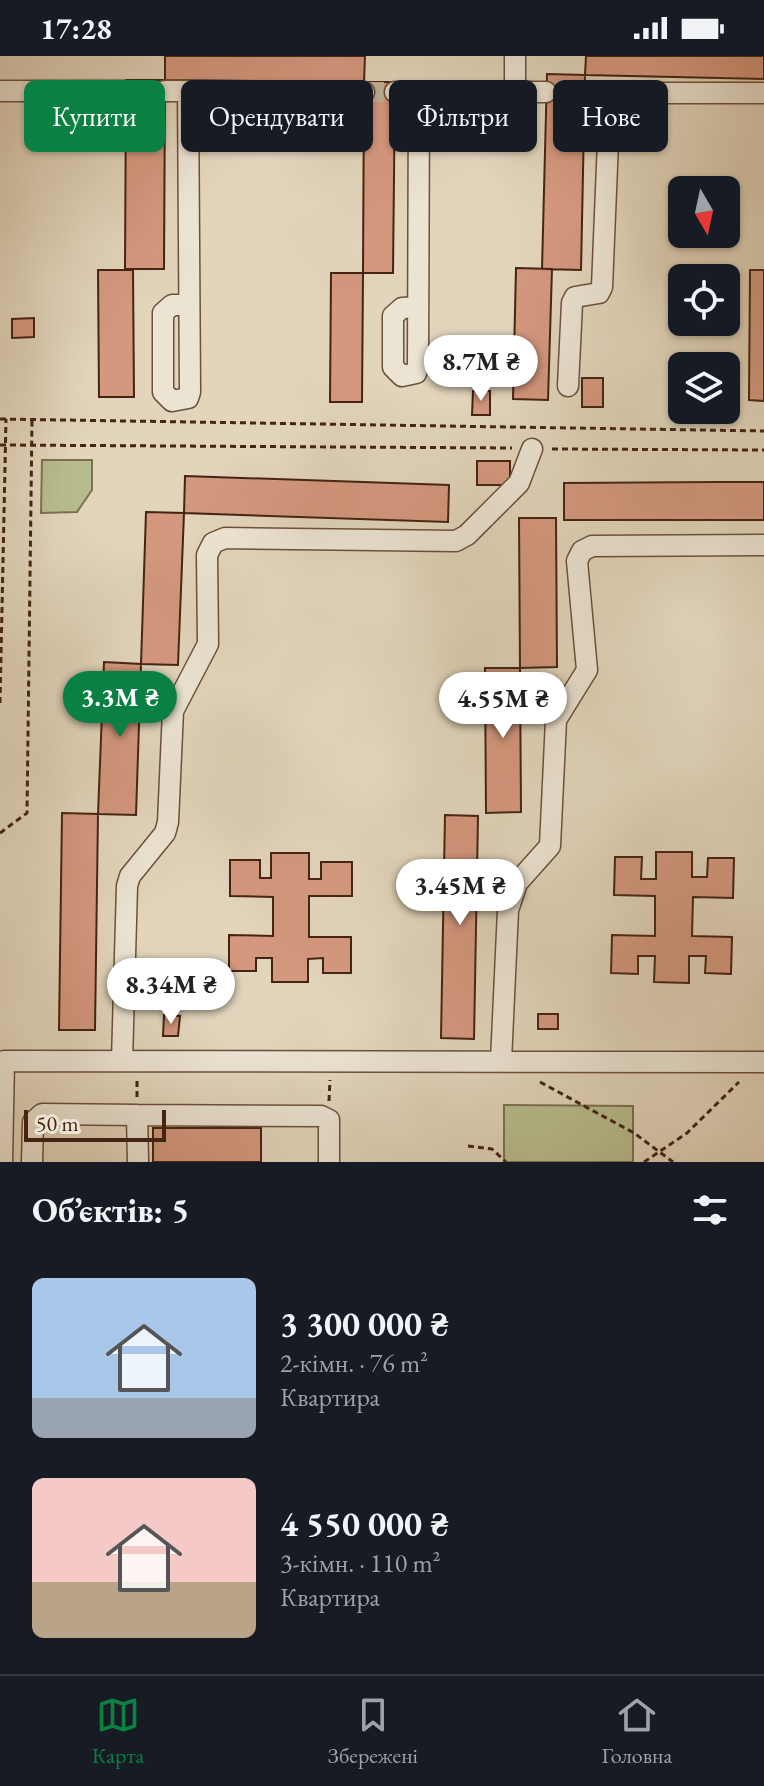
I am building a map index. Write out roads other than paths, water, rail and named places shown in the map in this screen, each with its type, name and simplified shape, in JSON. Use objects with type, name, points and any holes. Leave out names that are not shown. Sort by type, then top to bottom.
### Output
[{"type":"lane","points":[[515,56],[515,80]]},
{"type":"lane","points":[[0,91],[24,91]]},
{"type":"lane","points":[[165,91],[181,91]]},
{"type":"lane","points":[[537,92],[546,92]]},
{"type":"lane","points":[[668,93],[764,93]]},
{"type":"lane","points":[[187,305],[188,152]]},
{"type":"lane","points":[[418,307],[419,152]]},
{"type":"lane","points":[[568,386],[572,303],[575,297],[599,293],[602,287],[608,152]]},
{"type":"lane","points":[[129,1061],[127,886],[130,876],[165,833],[173,711],[206,654],[207,555],[213,543],[225,538],[456,541],[467,535],[519,483],[532,449]]},
{"type":"lane","points":[[501,1061],[508,910],[517,883],[550,846],[556,720],[587,670],[577,561],[582,551],[592,546],[764,545]]},
{"type":"lane","points":[[2,1162],[2,1059],[764,1062]]},
{"type":"lane","points":[[137,1115],[138,1162]]},
{"type":"lane","points":[[32,1162],[35,1116],[137,1115],[321,1116],[329,1120],[329,1162]]},
{"type":"tunnel","points":[[373,92],[389,92]]},
{"type":"tunnel","points":[[546,92],[553,92]]}]
